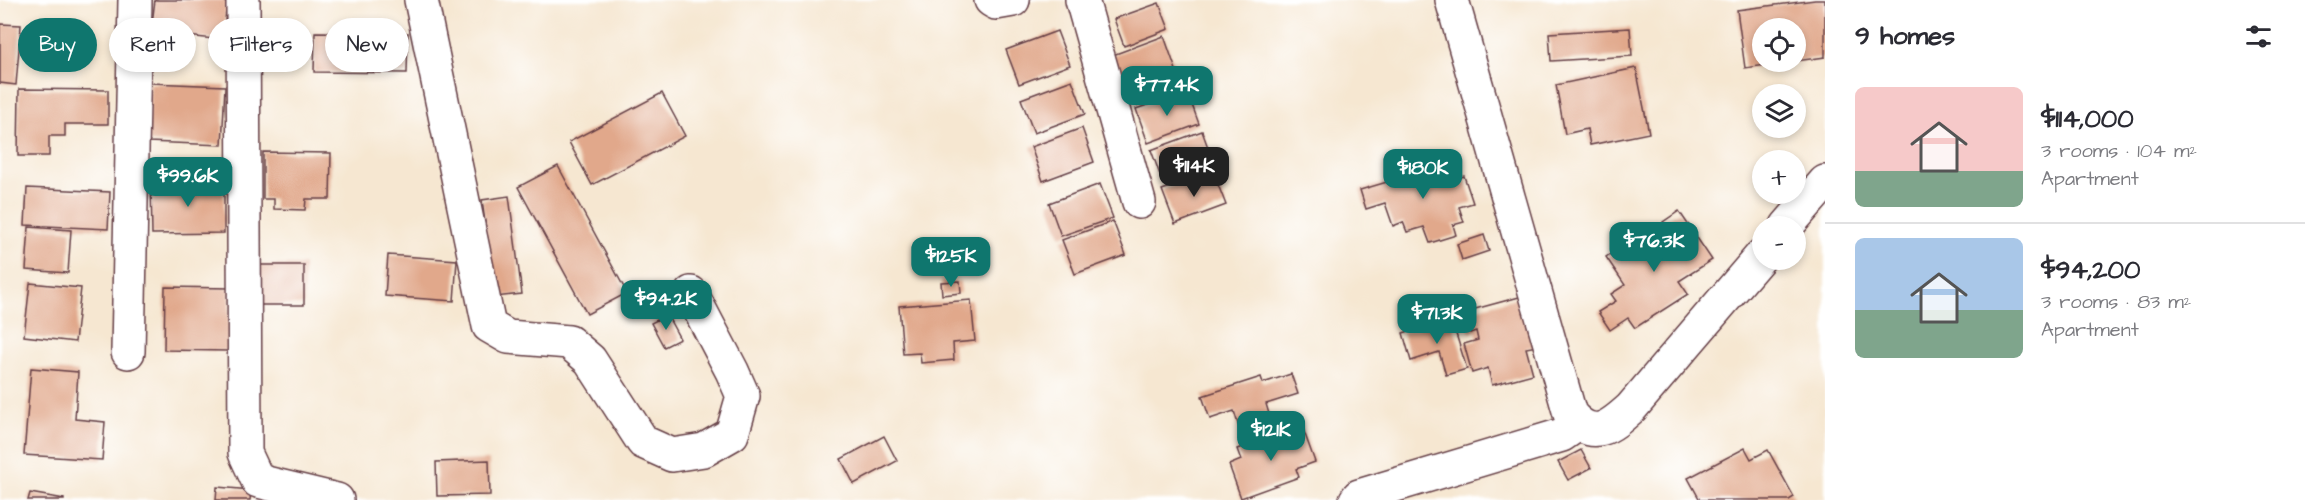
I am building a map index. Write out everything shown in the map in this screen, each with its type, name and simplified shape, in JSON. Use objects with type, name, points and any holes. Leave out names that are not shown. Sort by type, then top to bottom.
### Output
[{"type":"street","points":[[128,352],[135,0]]},
{"type":"street","points":[[243,0],[245,453],[258,481],[337,500]]},
{"type":"street","points":[[421,0],[489,326],[508,337],[569,342],[590,360],[644,442],[672,455],[704,450],[732,434],[743,396],[691,293]]},
{"type":"street","points":[[992,0],[996,3],[1013,0]]},
{"type":"street","points":[[1082,0],[1139,202]]},
{"type":"street","points":[[1452,0],[1570,414],[1578,424],[1590,430],[1606,429],[1631,408],[1752,267]]},
{"type":"street","points":[[1796,216],[1825,182]]},
{"type":"street","points":[[1356,500],[1359,496],[1562,435],[1578,424]]},
{"type":"building","points":[[155,0],[227,0],[225,18],[208,18],[208,38],[196,37],[196,18],[153,18]]},
{"type":"building","points":[[1825,0],[1825,57],[1806,60],[1806,18],[1752,18],[1752,67],[1745,68],[1737,10]]},
{"type":"building","points":[[1159,3],[1169,29],[1124,46],[1114,19]]},
{"type":"building","points":[[0,24],[18,25],[16,85],[0,83]]},
{"type":"building","points":[[1630,28],[1632,56],[1551,61],[1549,33]]},
{"type":"building","points":[[1057,31],[1070,65],[1019,84],[1006,50]]},
{"type":"building","points":[[315,32],[325,32],[325,72],[407,72],[407,73],[314,72]]},
{"type":"building","points":[[1164,36],[1176,70],[1125,89],[1113,55]]},
{"type":"building","points":[[1636,68],[1649,133],[1590,145],[1587,129],[1565,134],[1556,85]]},
{"type":"building","points":[[1072,80],[1085,114],[1034,133],[1021,99]]},
{"type":"building","points":[[150,83],[225,86],[222,145],[148,142]]},
{"type":"building","points":[[19,89],[108,90],[108,124],[65,124],[65,136],[49,136],[49,156],[18,156]]},
{"type":"building","points":[[1187,91],[1199,124],[1148,143],[1136,109]]},
{"type":"building","points":[[662,93],[685,136],[592,185],[569,142]]},
{"type":"building","points":[[1082,128],[1094,162],[1043,181],[1031,147]]},
{"type":"building","points":[[1202,131],[1214,164],[1163,183],[1151,150]]},
{"type":"building","points":[[263,152],[331,153],[330,199],[306,199],[305,210],[274,209],[274,199],[263,199]]},
{"type":"building","points":[[1440,158],[1445,173],[1452,171],[1455,179],[1464,176],[1473,203],[1459,207],[1464,222],[1453,225],[1456,235],[1430,243],[1424,227],[1407,232],[1403,222],[1393,226],[1385,203],[1366,209],[1360,190],[1404,177],[1403,170]]},
{"type":"building","points":[[558,166],[627,293],[587,314],[518,187]]},
{"type":"building","points":[[1213,172],[1226,205],[1175,224],[1162,190]]},
{"type":"building","points":[[224,183],[224,233],[152,234],[151,184]]},
{"type":"building","points":[[1100,184],[1113,218],[1061,236],[1049,203]]},
{"type":"building","points":[[27,188],[110,192],[108,229],[25,225]]},
{"type":"building","points":[[509,196],[522,294],[495,297],[482,200]]},
{"type":"building","points":[[1679,211],[1712,260],[1679,281],[1688,294],[1635,328],[1628,318],[1610,330],[1598,312],[1616,301],[1611,294],[1625,285],[1606,257],[1622,246],[1627,253],[1667,227],[1663,222]]},
{"type":"building","points":[[1113,221],[1126,255],[1075,274],[1062,240]]},
{"type":"building","points":[[29,227],[71,230],[68,273],[26,270]]},
{"type":"building","points":[[1484,235],[1489,251],[1462,260],[1457,244]]},
{"type":"building","points":[[388,255],[457,260],[454,301],[385,296]]},
{"type":"building","points":[[257,265],[304,265],[304,305],[257,305]]},
{"type":"building","points":[[960,281],[961,293],[942,295],[941,282]]},
{"type":"building","points":[[30,283],[81,288],[75,342],[24,336]]},
{"type":"building","points":[[165,287],[230,288],[229,351],[164,350]]},
{"type":"building","points":[[1523,296],[1537,346],[1526,348],[1533,374],[1492,385],[1488,368],[1472,373],[1464,344],[1478,340],[1476,331],[1470,333],[1464,312]]},
{"type":"building","points":[[971,300],[975,341],[953,343],[954,360],[921,363],[920,353],[903,354],[899,306]]},
{"type":"building","points":[[667,315],[680,339],[664,347],[651,323]]},
{"type":"building","points":[[1451,318],[1467,369],[1446,375],[1439,352],[1411,361],[1403,333]]},
{"type":"building","points":[[31,368],[78,372],[75,419],[105,422],[102,460],[24,455]]},
{"type":"building","points":[[1291,374],[1298,394],[1266,404],[1273,427],[1242,437],[1234,411],[1210,419],[1202,396],[1261,377],[1263,383]]},
{"type":"building","points":[[1302,426],[1315,462],[1296,469],[1299,477],[1241,498],[1229,465],[1241,460],[1237,449]]},
{"type":"building","points":[[884,436],[897,461],[854,484],[841,459]]},
{"type":"building","points":[[1745,448],[1751,459],[1768,450],[1794,497],[1789,500],[1700,500],[1688,478]]},
{"type":"building","points":[[1581,450],[1591,468],[1568,480],[1558,462]]},
{"type":"building","points":[[489,460],[490,495],[437,496],[436,462]]},
{"type":"building","points":[[217,487],[251,490],[250,500],[216,500]]},
{"type":"building","points":[[30,493],[64,499],[64,500],[28,500]]}]
